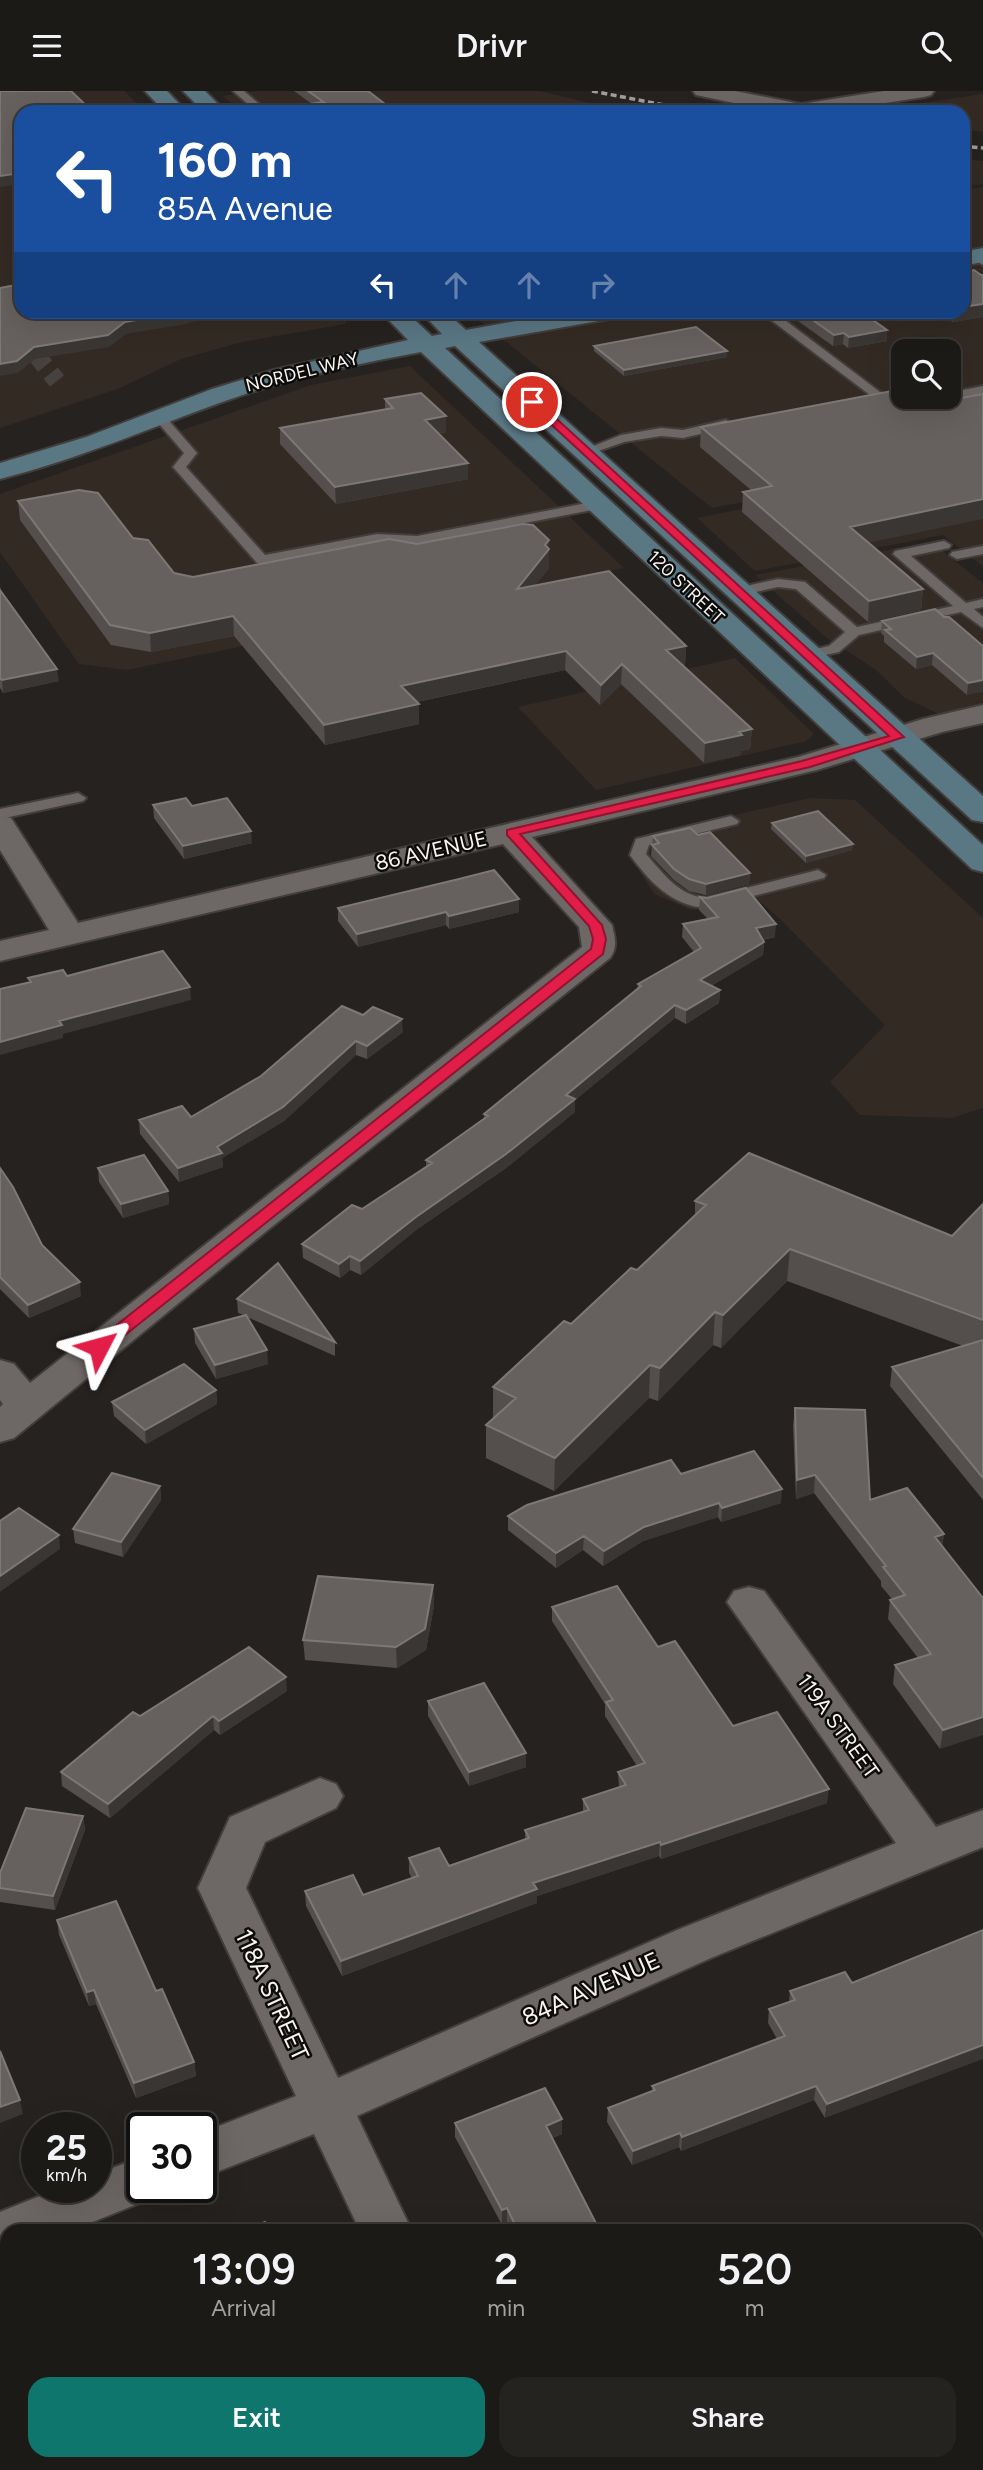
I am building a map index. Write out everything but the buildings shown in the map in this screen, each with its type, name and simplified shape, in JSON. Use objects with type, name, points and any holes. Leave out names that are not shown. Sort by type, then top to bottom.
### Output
[{"type":"main road","points":[[155,91],[170,105]]},
{"type":"main road","points":[[193,91],[208,105]]},
{"type":"main road","name":"NORDEL WAY","points":[[0,471],[95,442],[220,394],[283,375],[429,319]]},
{"type":"main road","name":"120 STREET","points":[[439,319],[983,814]]},
{"type":"main road","name":"NORDEL WAY","points":[[332,340],[407,328],[461,338],[569,319]]},
{"type":"main road","name":"120 STREET","points":[[407,328],[983,862]]},
{"type":"main road","points":[[0,446],[65,426]]},
{"type":"main road","points":[[597,505],[611,506],[628,513],[667,544],[692,548]]},
{"type":"street","points":[[703,91],[767,105]]},
{"type":"street","points":[[833,105],[924,91]]},
{"type":"street","name":"86 AVENUE","points":[[0,951],[806,764],[983,714]]},
{"type":"street","points":[[0,825],[69,935]]},
{"type":"street","points":[[0,1373],[13,1417],[598,951],[600,939],[595,925],[512,832]]},
{"type":"street","name":"119A STREET","points":[[749,1602],[927,1850]]},
{"type":"street","name":"118A STREET","points":[[320,1796],[247,1831],[222,1888],[324,2107],[382,2224]]},
{"type":"street","name":"84A AVENUE","points":[[217,2150],[324,2107],[694,1944],[983,1828]]},
{"type":"street","points":[[29,2224],[126,2185]]},
{"type":"lane","points":[[238,91],[255,105]]},
{"type":"lane","points":[[776,319],[878,395]]},
{"type":"lane","points":[[961,394],[983,390]]},
{"type":"lane","points":[[855,399],[878,395],[891,397]]},
{"type":"lane","points":[[159,418],[191,453],[179,467],[262,561],[377,538],[417,540],[597,505]]},
{"type":"lane","points":[[587,451],[633,448],[673,441],[683,434],[735,422]]},
{"type":"lane","points":[[944,545],[900,554],[983,624]]},
{"type":"lane","points":[[957,555],[983,550]]},
{"type":"lane","points":[[738,592],[778,583],[800,585],[854,632]]},
{"type":"lane","points":[[807,655],[834,649],[854,632],[983,603]]},
{"type":"lane","points":[[0,814],[78,798]]},
{"type":"lane","points":[[731,821],[642,842],[638,855],[676,895],[692,904],[706,903],[818,875]]},
{"type":"shaded area","points":[[0,91],[124,91],[138,105],[14,105],[14,319],[347,319],[345,324],[242,342],[181,359],[120,388],[0,428]]},
{"type":"shaded area","points":[[258,91],[540,91],[599,105],[234,105],[223,96]]},
{"type":"shaded area","points":[[983,94],[983,132],[970,131],[970,105],[908,105]]},
{"type":"shaded area","points":[[970,160],[983,161],[983,184],[970,186]]},
{"type":"shaded area","points":[[983,187],[983,456],[712,508],[478,319],[970,319],[970,189]]},
{"type":"shaded area","points":[[410,366],[624,568],[127,670],[79,664],[0,552],[0,494],[311,385]]},
{"type":"shaded area","points":[[983,461],[983,567],[943,535],[755,571],[697,518]]},
{"type":"shaded area","points":[[931,542],[983,583],[983,705],[941,715],[905,698],[876,670],[827,638],[755,575]]},
{"type":"shaded area","points":[[735,658],[814,734],[806,741],[596,790],[518,707]]},
{"type":"shaded area","points":[[810,798],[855,800],[983,918],[983,1108],[952,1118],[860,1115],[830,1082],[885,1025],[755,897],[707,909],[691,910],[654,894],[632,859],[636,837]]},
{"type":"tunnel","points":[[0,310],[57,381]]},
{"type":"railway","points":[[592,91],[664,105]]},
{"type":"railway","points":[[970,147],[983,148]]},
{"type":"route","points":[[99,1347],[598,951],[600,939],[595,925],[512,832],[806,764],[898,737],[532,402]]}]
